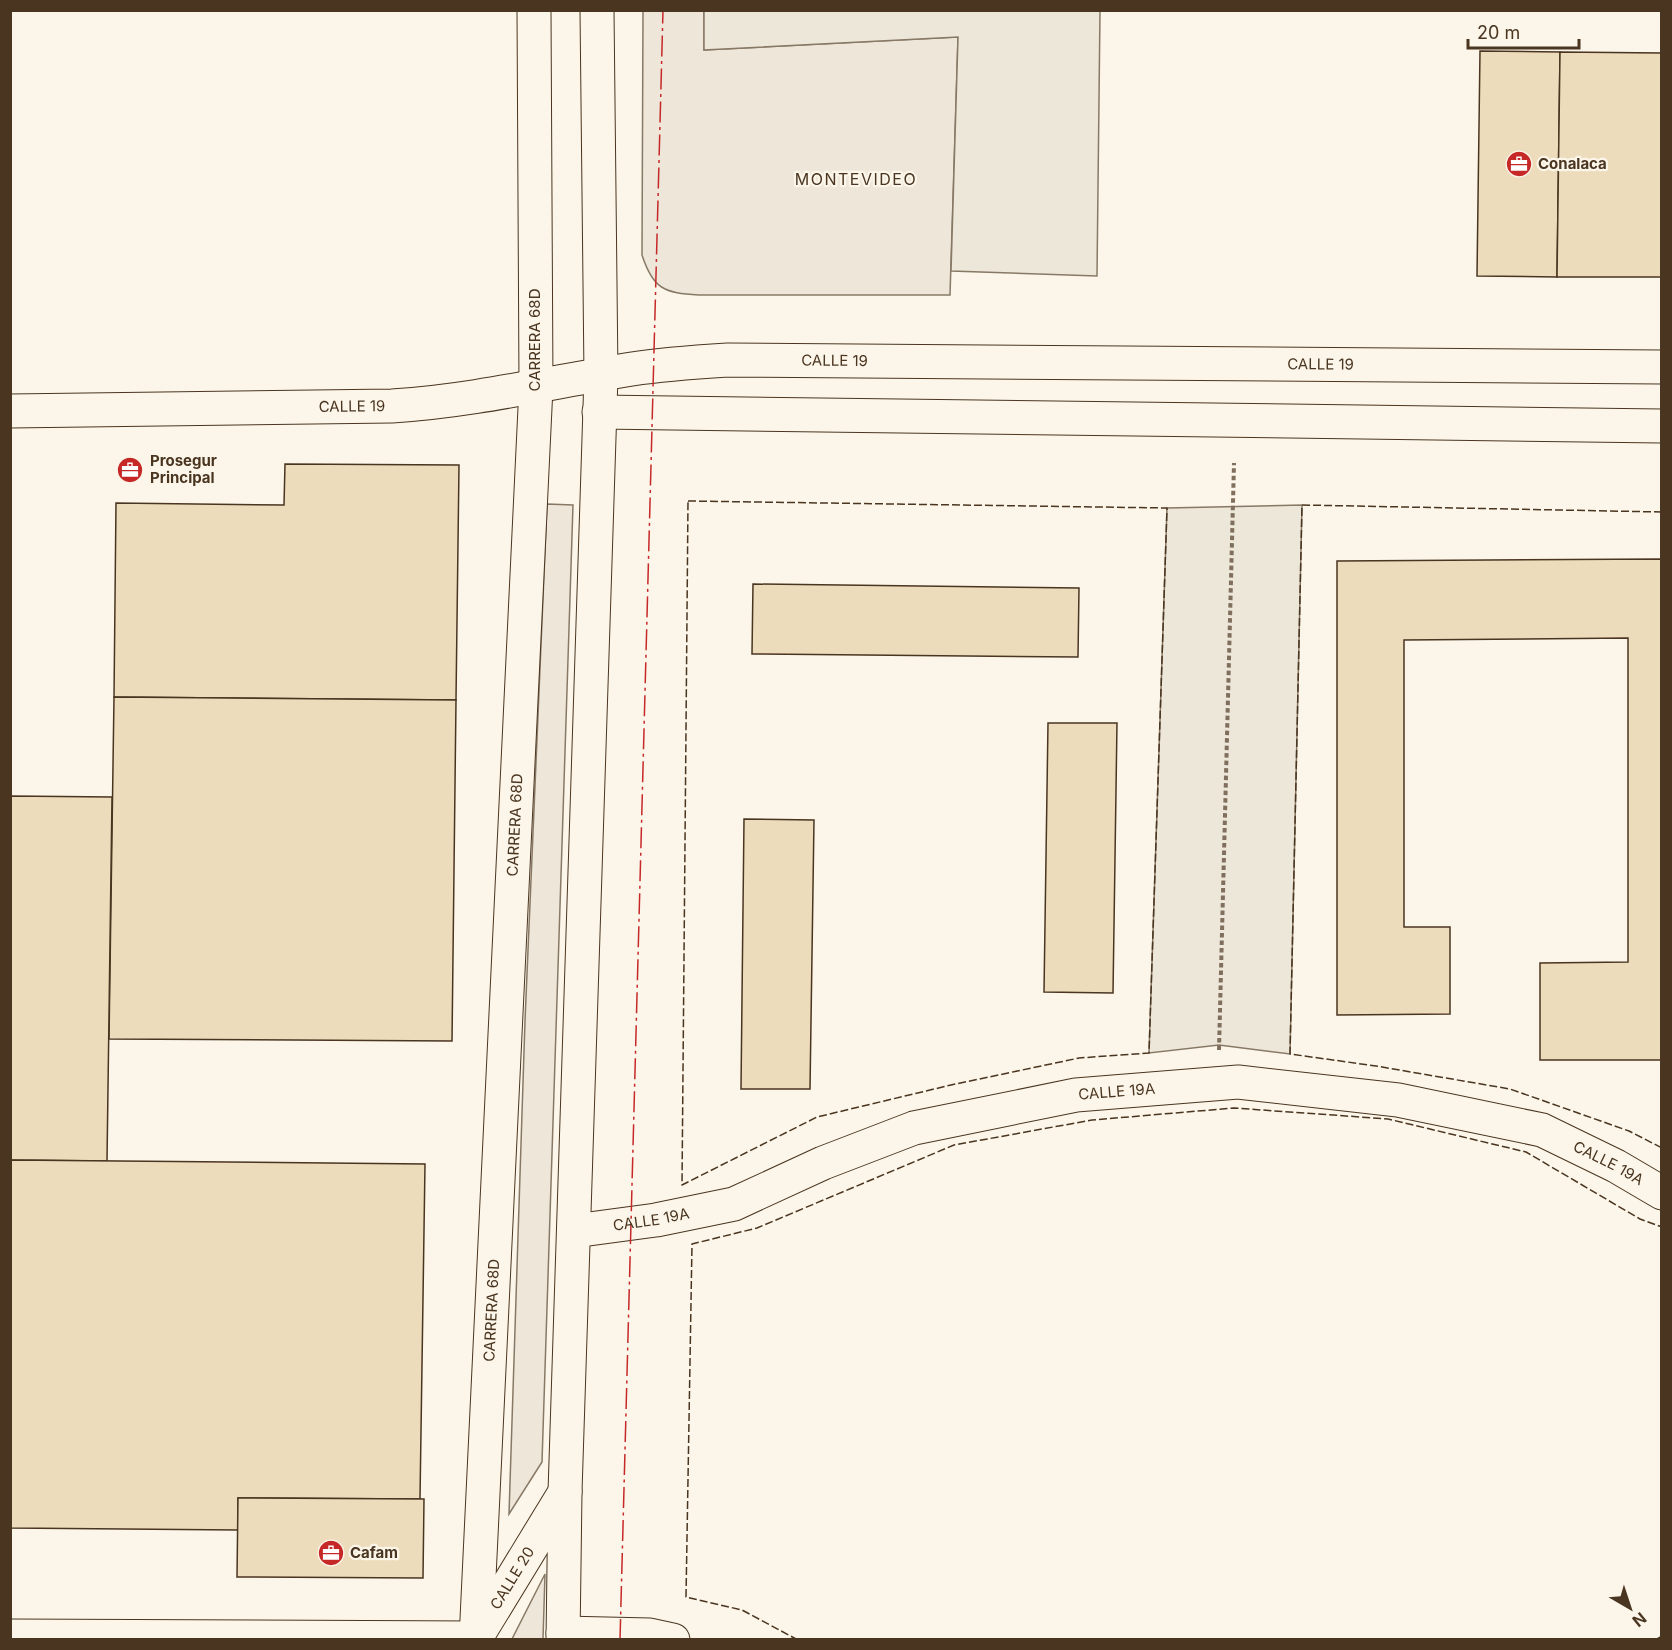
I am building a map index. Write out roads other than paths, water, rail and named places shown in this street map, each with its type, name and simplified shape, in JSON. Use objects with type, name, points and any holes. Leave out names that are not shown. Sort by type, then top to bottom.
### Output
[{"type":"street","name":"CARRERA 68D","points":[[476,1639],[536,387],[534,10]]},
{"type":"street","points":[[597,10],[601,376],[565,1492],[563,1636],[650,1635],[673,1640]]},
{"type":"street","name":"CALLE 19","points":[[10,411],[392,406],[437,403],[675,364],[728,360],[1662,367]]},
{"type":"street","points":[[599,412],[1662,426]]},
{"type":"street","name":"CALLE 19A","points":[[574,1231],[656,1220],[734,1204],[823,1163],[914,1128],[1076,1095],[1238,1082],[1398,1100],[1542,1130],[1616,1166],[1662,1193]]},
{"type":"street","name":"CALLE 20","points":[[476,1639],[565,1492]]},
{"type":"street","points":[[10,1636],[476,1639]]},
{"type":"place","name":"Conalaca","points":[[1519,164]]},
{"type":"place","name":"Prosegur Principal","points":[[130,470]]},
{"type":"place","name":"Cafam","points":[[331,1553]]},
{"type":"district","name":"MONTEVIDEO","points":[[856,179]]}]
